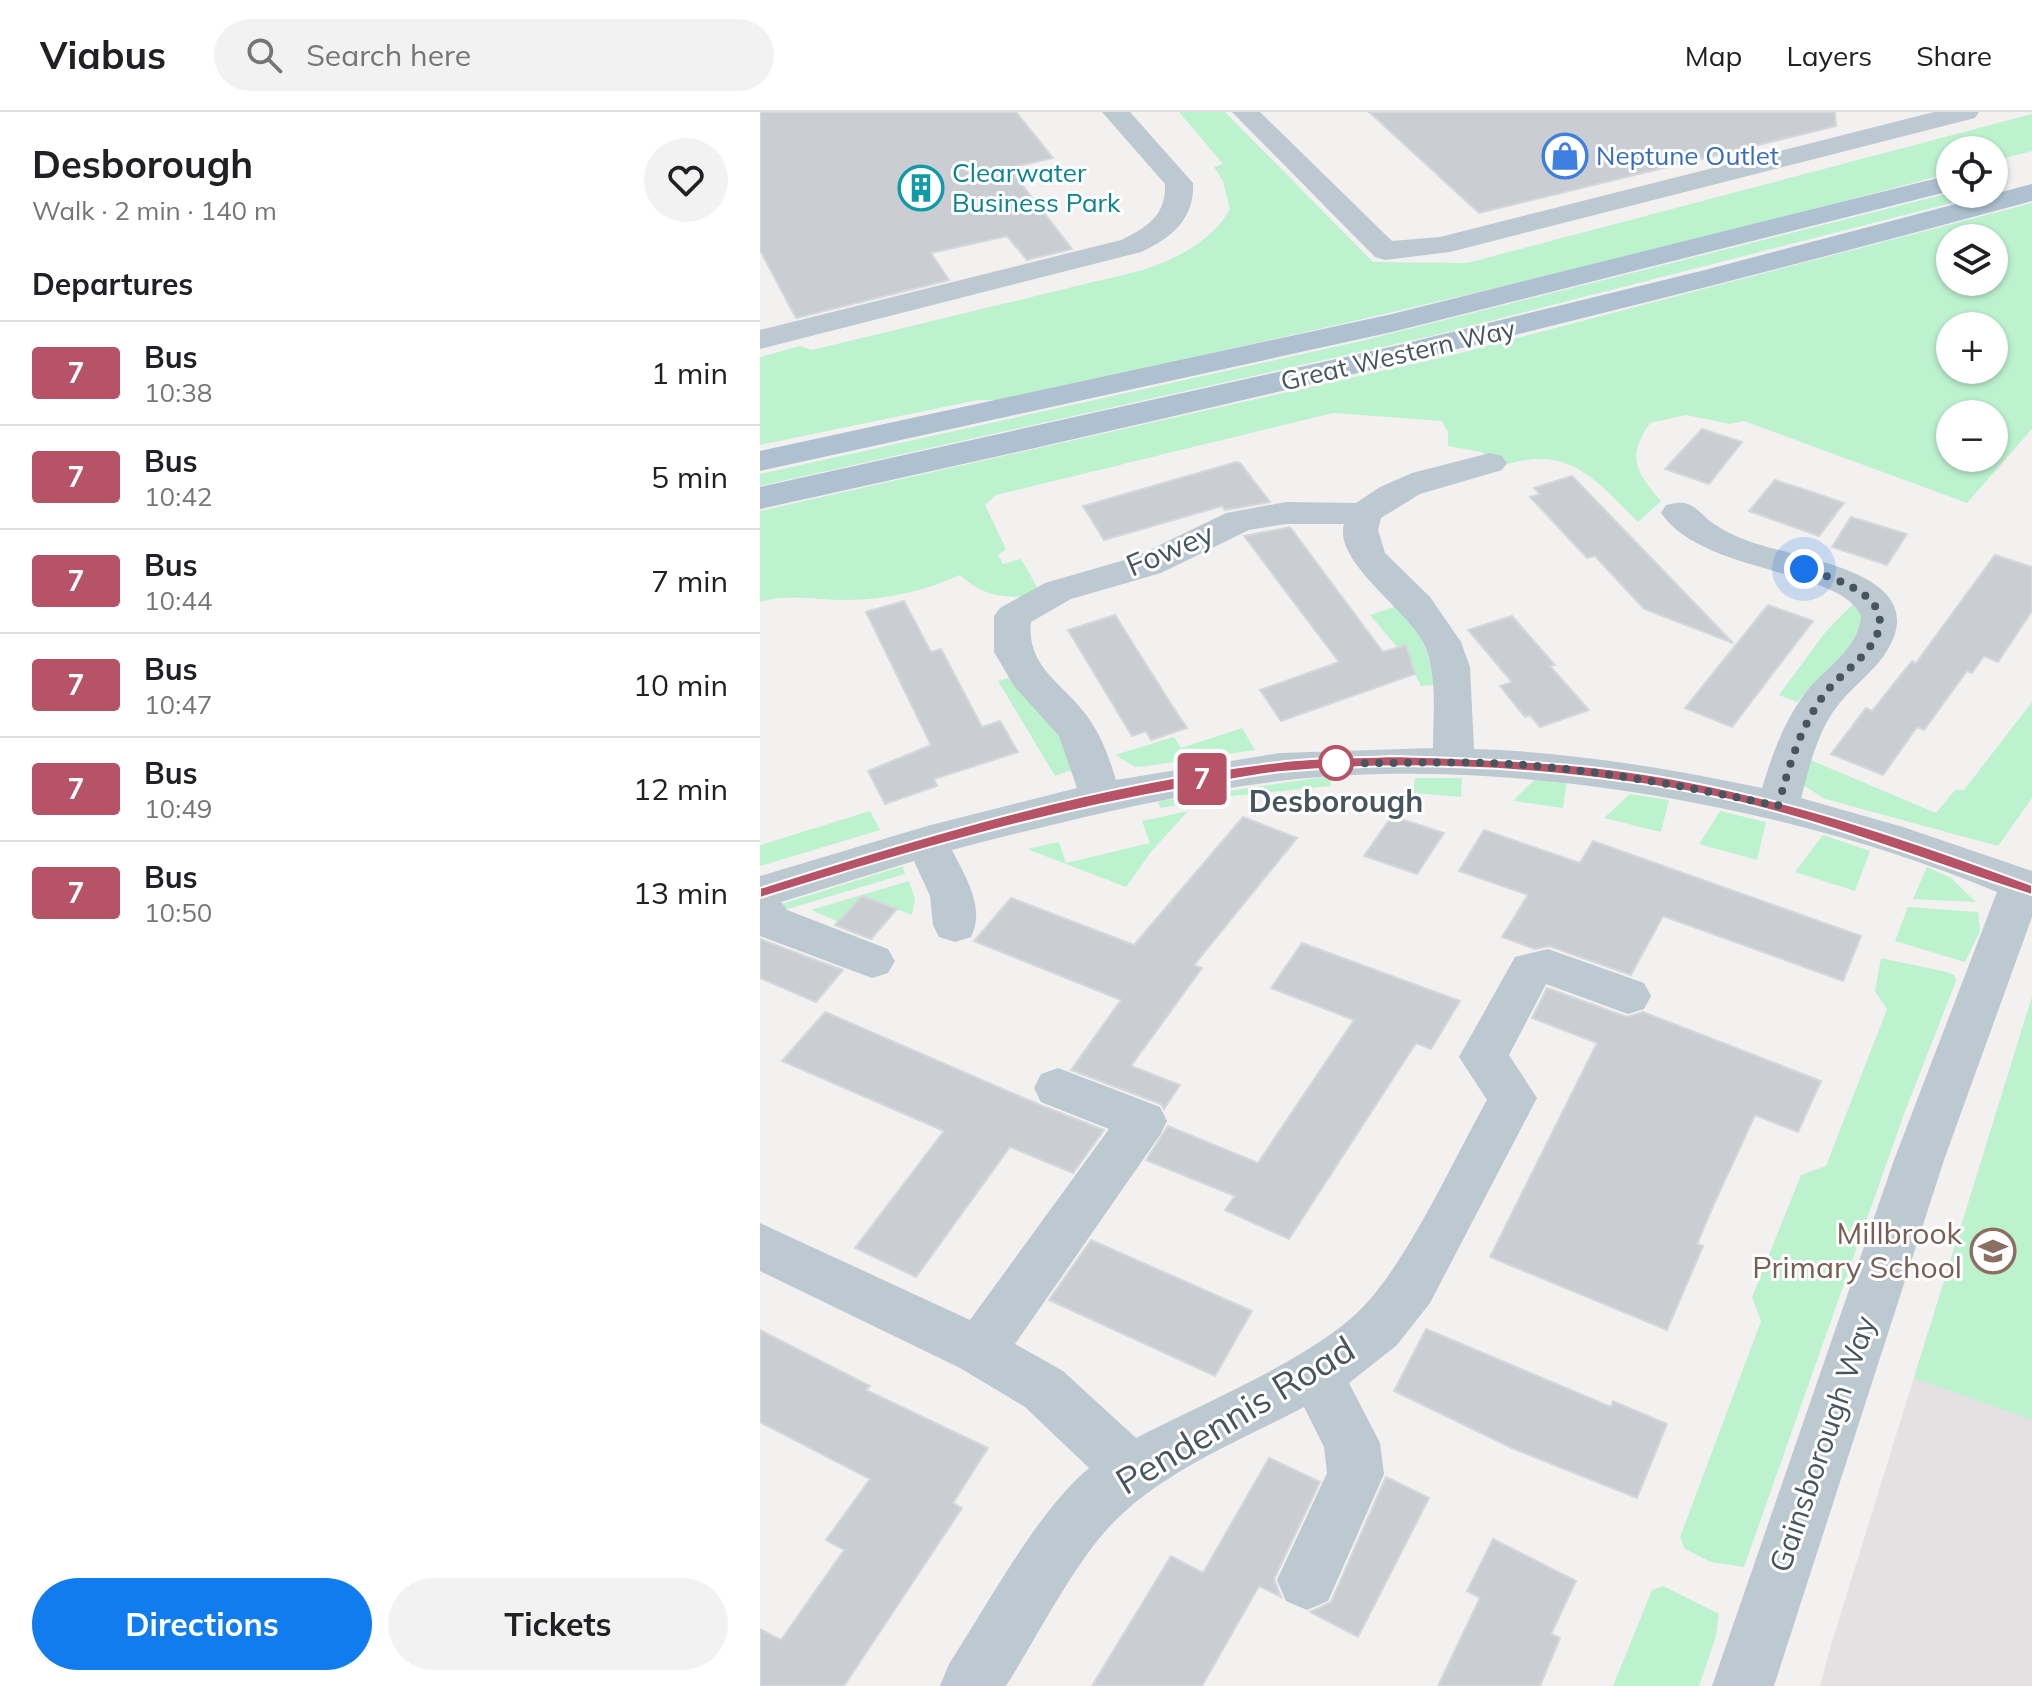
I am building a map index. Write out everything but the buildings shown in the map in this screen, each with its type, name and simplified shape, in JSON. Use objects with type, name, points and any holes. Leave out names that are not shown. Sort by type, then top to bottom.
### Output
[{"type":"main road","name":"Great Western Way","points":[[760,461],[1392,323],[1936,187]]},
{"type":"main road","name":"Great Western Way","points":[[760,498],[1419,351],[1732,273],[2032,192]]},
{"type":"street","points":[[760,340],[1116,250],[1152,236],[1168,224],[1177,209],[1179,183],[1115,112]]},
{"type":"street","points":[[1245,112],[1385,251],[1440,246],[1966,112]]},
{"type":"street","points":[[1281,112],[1334,163]]},
{"type":"street","points":[[1454,762],[1451,667],[1442,642],[1417,605],[1368,557],[1360,530],[1365,514],[1403,490],[1443,474],[1490,463]]},
{"type":"street","name":"Fowey","points":[[1100,797],[1087,751],[1073,727],[1017,666],[998,610],[1148,565],[1239,521],[1286,513],[1365,514]]},
{"type":"street","points":[[1679,513],[1729,547],[1819,573],[1856,589],[1878,609],[1877,633],[1866,652],[1823,696],[1796,740],[1778,806]]},
{"type":"street","points":[[760,892],[927,841],[1100,797],[1280,767],[1454,762],[1600,773],[1778,806],[1984,869],[2027,888]]},
{"type":"street","points":[[927,841],[952,896],[955,925]]},
{"type":"street","name":"Gainsborough Way","points":[[1743,1686],[1919,1160],[2027,888]]},
{"type":"street","points":[[760,905],[771,922],[872,961]]},
{"type":"street","name":"Pendennis Road","points":[[971,1686],[1063,1542],[1096,1499],[1131,1470],[1339,1360],[1378,1328],[1411,1286],[1513,1098],[1483,1057],[1494,1041],[1505,1008],[1531,969],[1548,966],[1628,996]]},
{"type":"street","points":[[979,1351],[1143,1121],[1058,1088]]},
{"type":"street","points":[[760,1246],[979,1351],[1044,1389],[1131,1470]]},
{"type":"street","points":[[1307,1580],[1356,1474],[1356,1458],[1347,1430],[1315,1374]]},
{"type":"shaded area","name":"Millbrook Primary School","points":[[2032,997],[2032,1686],[1820,1686],[1831,1645]]},
{"type":"green space","points":[[1179,112],[1225,112],[1373,262],[1467,263],[1936,139],[1936,177],[1832,205],[1356,321],[997,400],[978,400],[760,445],[760,357],[800,346],[812,350],[1143,270],[1169,260],[1203,240],[1230,210],[1223,181],[1214,167],[1223,164]]},
{"type":"green space","points":[[2032,114],[2032,151],[2008,157],[2008,136],[1949,136]]},
{"type":"green space","points":[[1936,197],[1936,207],[1427,337],[760,486],[760,474],[1361,341]]},
{"type":"green space","points":[[2032,203],[2032,429],[2008,456],[2008,400],[1936,400],[1936,472],[1994,472],[1967,503],[1744,421],[1730,424],[1686,415],[1650,423],[1638,446],[1636,455],[1640,473],[1661,501],[1638,522],[1594,480],[1564,463],[1547,459],[1504,465],[1481,452],[1448,446],[1448,432],[1442,421],[1333,413],[996,495],[985,505],[1006,549],[998,555],[1003,564],[1021,559],[1040,592],[1018,597],[987,592],[960,575],[918,590],[876,598],[792,597],[760,602],[760,511],[1452,355],[1936,228],[1936,296],[2008,296],[2008,224],[1952,224]]},
{"type":"green space","points":[[1853,604],[1865,619],[1862,632],[1847,654],[1797,702],[1779,695],[1827,630]]},
{"type":"green space","points":[[1397,606],[1417,630],[1436,685],[1421,686],[1407,659],[1370,615]]},
{"type":"green space","points":[[1009,678],[1053,724],[1075,769],[1055,776],[998,681]]},
{"type":"green space","points":[[2032,702],[2032,798],[1998,846],[1825,799],[1801,784],[1808,759],[1936,813],[1955,790],[1964,790]]},
{"type":"green space","points":[[1242,728],[1255,750],[1135,767],[1115,755],[1174,737],[1181,748]]},
{"type":"green space","points":[[1330,776],[1331,786],[1232,796],[1160,808],[1158,801]]},
{"type":"green space","points":[[1415,778],[1462,778],[1461,797],[1413,793]]},
{"type":"green space","points":[[1535,779],[1567,782],[1563,808],[1513,801]]},
{"type":"green space","points":[[1630,794],[1669,800],[1661,832],[1604,818]]},
{"type":"green space","points":[[870,811],[880,830],[760,866],[760,845]]},
{"type":"green space","points":[[1188,811],[1151,852],[1126,887],[1027,849],[1059,842],[1066,863],[1150,843],[1142,821]]},
{"type":"green space","points":[[1720,811],[1766,822],[1757,860],[1699,844]]},
{"type":"green space","points":[[1823,835],[1870,851],[1855,891],[1795,872]]},
{"type":"green space","points":[[903,866],[905,874],[784,910],[781,904]]},
{"type":"green space","points":[[1927,867],[1951,878],[1976,902],[1913,899]]},
{"type":"green space","points":[[909,881],[915,899],[912,915],[863,896],[839,922],[811,910]]},
{"type":"green space","points":[[1908,907],[1978,912],[1980,931],[1965,962],[1895,941]]},
{"type":"green space","points":[[1881,958],[1947,972],[1954,975],[1956,981],[1904,1114],[1744,1567],[1711,1562],[1685,1549],[1680,1537],[1761,1321],[1752,1297],[1801,1175],[1826,1166],[1887,1009],[1875,991]]},
{"type":"green space","points":[[2032,997],[2032,1420],[1914,1378]]},
{"type":"green space","points":[[1663,1586],[1719,1614],[1716,1636],[1699,1686],[1613,1686],[1652,1590]]},
{"type":"bus line","name":"7","points":[[760,892],[927,841],[1100,797],[1280,767],[1394,761],[1524,765],[1681,785],[1778,806],[1888,838],[1996,873],[2021,887],[2032,889]]},
{"type":"place","name":"Neptune Outlet","points":[[1565,156]]},
{"type":"place","name":"Clearwater Business Park","points":[[921,188]]},
{"type":"place","name":"Desborough","points":[[1336,763]]},
{"type":"place","name":"Millbrook Primary School","points":[[1993,1251]]},
{"type":"route","points":[[1336,763],[1394,761],[1524,765],[1681,785],[1778,806],[1796,740],[1823,696],[1866,652],[1877,633],[1880,616],[1873,602],[1856,589],[1835,578],[1804,569]]}]
